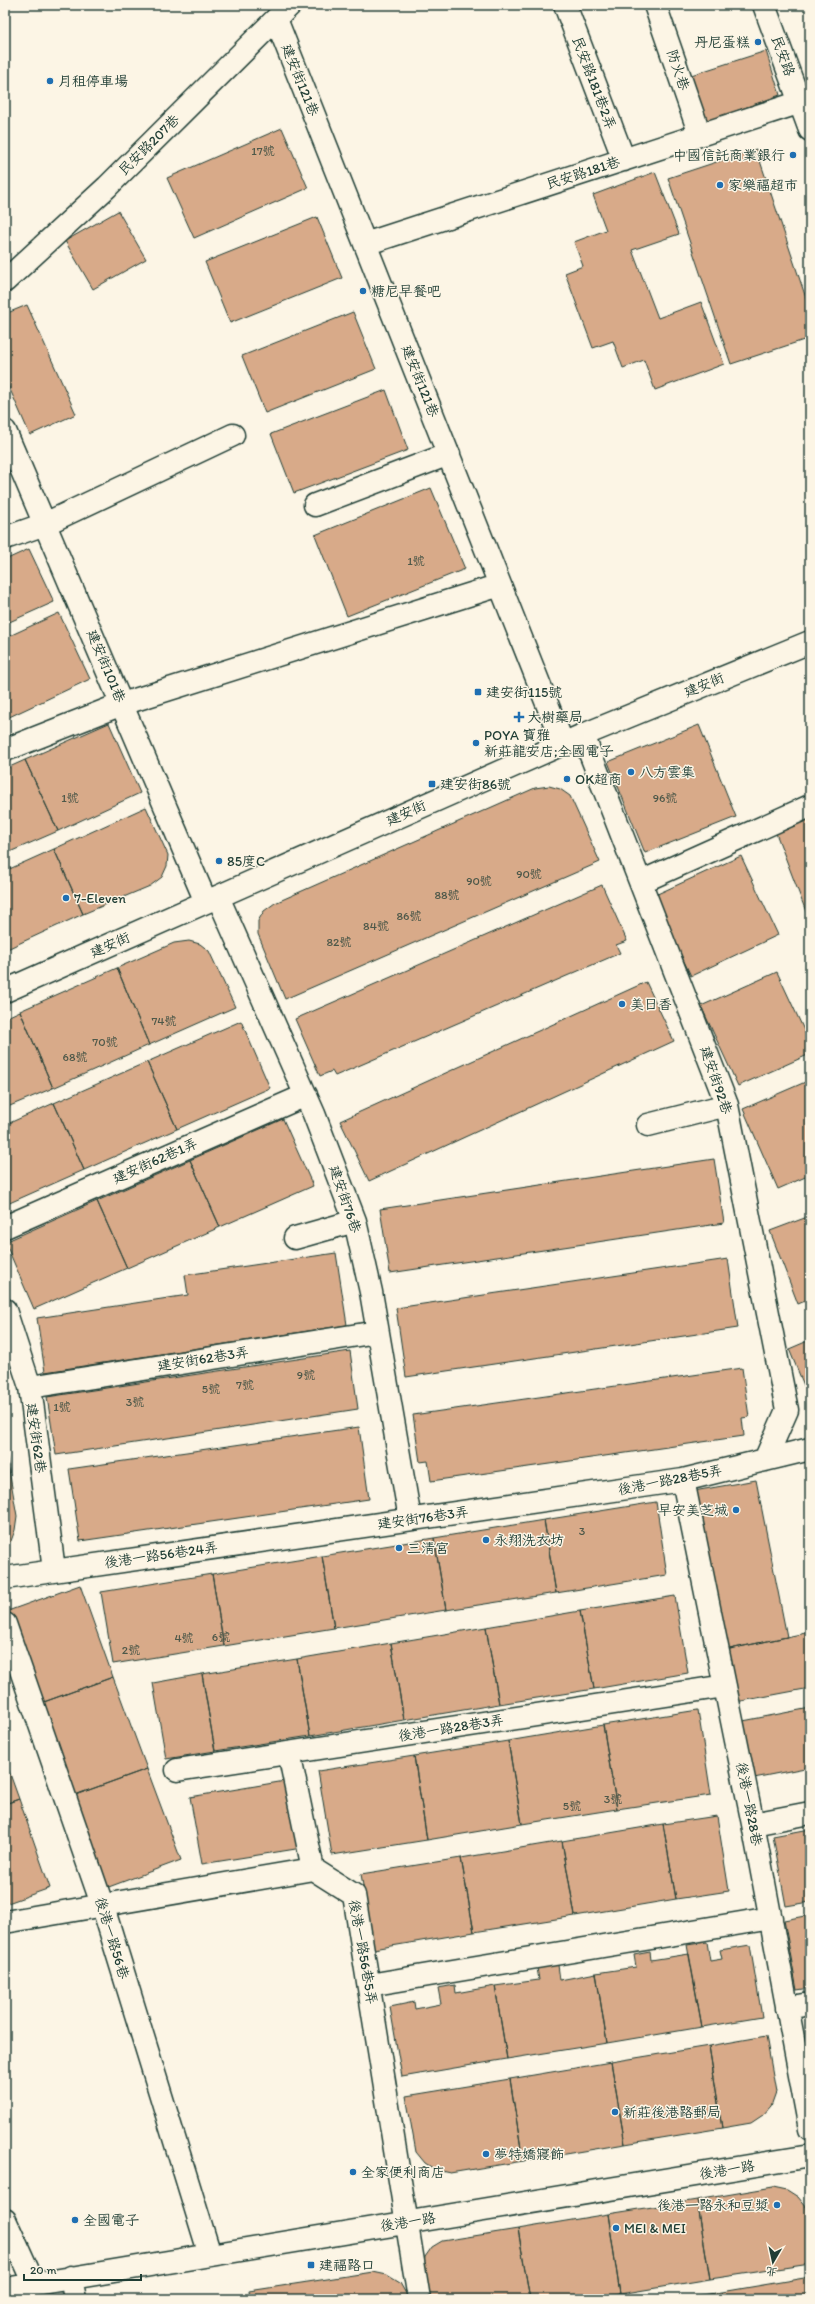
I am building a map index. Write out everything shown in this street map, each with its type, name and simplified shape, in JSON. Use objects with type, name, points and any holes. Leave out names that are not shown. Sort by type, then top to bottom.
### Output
[{"type":"street","name":"民安路181巷2弄","points":[[565,5],[624,160]]},
{"type":"street","name":"防火巷","points":[[655,5],[700,135]]},
{"type":"street","name":"民安路","points":[[764,5],[805,101],[810,130]]},
{"type":"street","name":"建安街121巷","points":[[283,12],[365,244],[563,744]]},
{"type":"street","name":"民安路207巷","points":[[5,281],[107,187],[283,12]]},
{"type":"street","name":"民安路181巷","points":[[365,244],[805,101]]},
{"type":"street","name":"建安街101巷","points":[[5,430],[122,704],[212,900]]},
{"type":"street","points":[[5,538],[45,524],[233,435]]},
{"type":"street","points":[[315,506],[448,454]]},
{"type":"street","points":[[5,750],[122,704],[500,585]]},
{"type":"street","name":"建安街","points":[[5,991],[583,735],[810,642]]},
{"type":"street","name":"建安街92巷","points":[[583,735],[727,1105],[787,1410],[765,1460]]},
{"type":"street","points":[[641,882],[810,806]]},
{"type":"street","name":"建安街76巷","points":[[212,900],[306,1095],[355,1221],[377,1332],[410,1519]]},
{"type":"street","name":"建安街62巷1弄","points":[[5,1227],[306,1095]]},
{"type":"street","points":[[648,1125],[727,1105]]},
{"type":"street","points":[[295,1238],[355,1221]]},
{"type":"street","name":"建安街62巷","points":[[5,1310],[30,1387],[54,1570]]},
{"type":"street","name":"建安街62巷3弄","points":[[30,1387],[377,1332]]},
{"type":"street","name":"後港一路28巷5弄","points":[[528,1503],[683,1480],[810,1449]]},
{"type":"street","name":"後港一路28巷","points":[[683,1480],[753,1824],[810,2129]]},
{"type":"street","name":"建安街76巷3弄","points":[[317,1533],[528,1503]]},
{"type":"street","name":"後港一路56巷24弄","points":[[5,1578],[317,1533]]},
{"type":"street","name":"後港一路56巷","points":[[5,1624],[103,1906],[210,2255]]},
{"type":"street","name":"後港一路28巷3弄","points":[[177,1770],[725,1686]]},
{"type":"street","points":[[5,1922],[313,1870],[290,1753]]},
{"type":"street","points":[[753,1824],[810,1813]]},
{"type":"street","name":"後港一路56巷5弄","points":[[313,1870],[354,1895],[408,2222],[419,2299]]},
{"type":"street","points":[[369,1985],[771,1918]]},
{"type":"street","points":[[787,2008],[810,2004]]},
{"type":"street","name":"後港一路","points":[[5,2289],[810,2156]]},
{"type":"street","points":[[5,2220],[34,2284]]},
{"type":"street","points":[[71,2277],[75,2299]]},
{"type":"building","points":[[766,51],[780,95],[703,123],[688,76]]},
{"type":"building","points":[[282,128],[308,188],[194,238],[167,178]]},
{"type":"building","points":[[756,149],[810,310],[810,338],[731,364],[668,178]]},
{"type":"building","points":[[655,172],[679,234],[632,250],[658,318],[701,302],[724,364],[655,390],[644,360],[623,368],[613,341],[593,348],[565,273],[583,266],[574,242],[606,230],[593,195]]},
{"type":"building","points":[[118,211],[146,259],[93,289],[65,241]]},
{"type":"building","points":[[317,217],[342,278],[230,323],[205,262]]},
{"type":"building","points":[[27,305],[76,414],[30,435],[5,378],[5,314]]},
{"type":"building","points":[[353,312],[376,369],[265,413],[242,356]]},
{"type":"building","points":[[386,390],[408,450],[294,493],[271,434]]},
{"type":"building","points":[[431,488],[465,569],[347,616],[315,535]]},
{"type":"building","points":[[29,549],[54,602],[5,624],[5,560]]},
{"type":"building","points":[[59,613],[90,679],[5,719],[5,638]]},
{"type":"building","points":[[109,723],[140,793],[58,831],[25,760]]},
{"type":"building","points":[[699,725],[736,817],[645,853],[608,762]]},
{"type":"building","points":[[25,760],[58,831],[5,854],[5,769]]},
{"type":"building","points":[[549,786],[560,789],[570,796],[600,862],[285,999],[258,934],[258,921],[264,911],[275,903],[535,788]]},
{"type":"building","points":[[146,807],[168,855],[167,866],[162,877],[150,886],[83,914],[54,849]]},
{"type":"building","points":[[810,814],[810,922],[774,828]]},
{"type":"building","points":[[54,849],[83,914],[5,950],[5,871]]},
{"type":"building","points":[[741,856],[778,935],[691,976],[653,896]]},
{"type":"building","points":[[602,885],[627,941],[616,945],[620,953],[335,1076],[332,1071],[320,1076],[295,1019]]},
{"type":"building","points":[[189,941],[200,944],[209,951],[235,1007],[149,1045],[117,968],[174,943]]},
{"type":"building","points":[[117,968],[149,1045],[53,1088],[20,1011]]},
{"type":"building","points":[[777,972],[810,1043],[810,1054],[738,1086],[701,1006]]},
{"type":"building","points":[[646,982],[674,1041],[369,1181],[340,1121]]},
{"type":"building","points":[[20,1011],[53,1088],[5,1108],[5,1018]]},
{"type":"building","points":[[241,1021],[270,1088],[177,1129],[147,1062]]},
{"type":"building","points":[[147,1062],[177,1129],[84,1170],[54,1103]]},
{"type":"building","points":[[810,1080],[810,1175],[778,1189],[743,1109]]},
{"type":"building","points":[[54,1103],[84,1170],[5,1205],[5,1125]]},
{"type":"building","points":[[283,1119],[313,1186],[220,1227],[190,1160]]},
{"type":"building","points":[[714,1159],[724,1223],[390,1273],[380,1209]]},
{"type":"building","points":[[190,1160],[220,1227],[127,1268],[97,1201]]},
{"type":"building","points":[[97,1201],[127,1268],[34,1309],[5,1242]]},
{"type":"building","points":[[810,1216],[810,1299],[798,1304],[770,1231]]},
{"type":"building","points":[[336,1253],[347,1325],[45,1372],[37,1318],[188,1295],[185,1275]]},
{"type":"building","points":[[728,1259],[738,1328],[406,1377],[396,1308]]},
{"type":"building","points":[[810,1340],[810,1400],[789,1349]]},
{"type":"building","points":[[350,1351],[358,1409],[56,1455],[47,1397]]},
{"type":"building","points":[[742,1368],[749,1417],[742,1418],[744,1436],[431,1481],[428,1461],[420,1462],[413,1415]]},
{"type":"building","points":[[359,1427],[369,1499],[80,1541],[69,1469]]},
{"type":"building","points":[[6,1453],[17,1516],[15,1530],[11,1541],[5,1546]]},
{"type":"building","points":[[756,1480],[787,1637],[725,1650],[694,1491]]},
{"type":"building","points":[[656,1502],[667,1575],[556,1593],[544,1520]]},
{"type":"building","points":[[544,1520],[556,1593],[446,1610],[434,1538]]},
{"type":"building","points":[[434,1538],[446,1610],[334,1628],[322,1556]]},
{"type":"building","points":[[322,1556],[334,1628],[224,1646],[212,1574]]},
{"type":"building","points":[[212,1574],[224,1646],[113,1664],[101,1592]]},
{"type":"building","points":[[80,1585],[113,1677],[30,1707],[5,1637],[5,1612]]},
{"type":"building","points":[[675,1596],[688,1673],[594,1689],[580,1611]]},
{"type":"building","points":[[580,1611],[594,1689],[499,1704],[486,1627]]},
{"type":"building","points":[[486,1627],[499,1704],[404,1720],[391,1643]]},
{"type":"building","points":[[810,1632],[810,1688],[736,1702],[725,1650]]},
{"type":"building","points":[[391,1643],[404,1720],[310,1736],[297,1659]]},
{"type":"building","points":[[297,1659],[310,1736],[215,1751],[202,1674]]},
{"type":"building","points":[[202,1674],[215,1751],[166,1759],[153,1683]]},
{"type":"building","points":[[113,1677],[147,1769],[64,1799],[30,1707]]},
{"type":"building","points":[[810,1708],[810,1767],[754,1778],[743,1721]]},
{"type":"building","points":[[698,1710],[711,1795],[617,1809],[603,1725]]},
{"type":"building","points":[[603,1725],[617,1809],[522,1824],[508,1741]]},
{"type":"building","points":[[508,1741],[522,1824],[427,1840],[414,1756]]},
{"type":"building","points":[[414,1756],[427,1840],[332,1855],[318,1771]]},
{"type":"building","points":[[5,1760],[19,1799],[5,1804]]},
{"type":"building","points":[[147,1769],[181,1860],[98,1891],[64,1799]]},
{"type":"building","points":[[291,1780],[302,1848],[202,1864],[190,1797]]},
{"type":"building","points":[[19,1799],[50,1888],[5,1904],[5,1804]]},
{"type":"building","points":[[717,1816],[729,1891],[676,1899],[663,1824]]},
{"type":"building","points":[[663,1824],[676,1899],[575,1916],[562,1841]]},
{"type":"building","points":[[810,1829],[810,1902],[786,1906],[773,1836]]},
{"type":"building","points":[[562,1841],[575,1916],[474,1932],[461,1858]]},
{"type":"building","points":[[461,1858],[474,1932],[374,1949],[361,1874]]},
{"type":"building","points":[[810,1915],[810,1988],[797,1990],[784,1920]]},
{"type":"building","points":[[707,1942],[710,1961],[722,1959],[720,1950],[750,1945],[762,2017],[702,2027],[687,1945]]},
{"type":"building","points":[[650,1952],[651,1960],[689,1954],[702,2027],[607,2043],[596,1973],[636,1967],[634,1955]]},
{"type":"building","points":[[558,1965],[560,1980],[596,1973],[607,2043],[507,2059],[495,1986],[539,1980],[537,1968]]},
{"type":"building","points":[[455,1985],[456,1993],[495,1986],[507,2059],[402,2077],[390,2007],[414,2002],[415,2009],[441,2004],[438,1988]]},
{"type":"building","points":[[766,2036],[776,2092],[771,2106],[763,2115],[751,2123],[722,2128],[709,2046]]},
{"type":"building","points":[[709,2046],[722,2128],[625,2144],[611,2062]]},
{"type":"building","points":[[611,2062],[625,2144],[523,2161],[510,2079]]},
{"type":"building","points":[[510,2079],[523,2161],[450,2173],[436,2170],[425,2163],[416,2152],[406,2096]]},
{"type":"building","points":[[773,2187],[787,2190],[798,2197],[807,2208],[810,2225],[810,2264],[710,2279],[697,2200]]},
{"type":"building","points":[[697,2200],[710,2279],[620,2294],[608,2214]]},
{"type":"building","points":[[608,2214],[620,2294],[589,2299],[530,2299],[518,2229]]},
{"type":"building","points":[[518,2229],[530,2299],[428,2299],[423,2270],[425,2257],[432,2247],[442,2241]]},
{"type":"building","points":[[373,2272],[387,2275],[400,2283],[409,2299],[250,2299],[249,2291]]},
{"type":"building","points":[[810,2277],[810,2299],[723,2299],[722,2292]]},
{"type":"building","points":[[722,2292],[723,2299],[676,2299]]},
{"type":"place","name":"丹尼蛋糕","points":[[758,42]]},
{"type":"place","name":"月租停車場","points":[[50,81]]},
{"type":"place","name":"中國信託商業銀行","points":[[793,155]]},
{"type":"place","name":"家樂福超市","points":[[720,185]]},
{"type":"place","name":"糖尼早餐吧","points":[[363,291]]},
{"type":"place","name":"建安街115號","points":[[478,692]]},
{"type":"place","name":"大樹藥局","points":[[519,717]]},
{"type":"place","name":"POYA 寶雅 新莊龍安店;全國電子","points":[[476,743]]},
{"type":"place","name":"八方雲集","points":[[631,772]]},
{"type":"place","name":"OK超商","points":[[567,779]]},
{"type":"place","name":"建安街86號","points":[[432,784]]},
{"type":"place","name":"85度C","points":[[219,861]]},
{"type":"place","name":"7-Eleven","points":[[66,898]]},
{"type":"place","name":"美日香","points":[[622,1004]]},
{"type":"place","name":"早安美芝城","points":[[736,1510]]},
{"type":"place","name":"永翔洗衣坊","points":[[486,1540]]},
{"type":"place","name":"三清宮","points":[[399,1548]]},
{"type":"place","name":"新莊後港路郵局","points":[[615,2112]]},
{"type":"place","name":"夢特嬌寢飾","points":[[486,2154]]},
{"type":"place","name":"全家便利商店","points":[[353,2172]]},
{"type":"place","name":"後港一路永和豆漿","points":[[777,2205]]},
{"type":"place","name":"全國電子","points":[[75,2220]]},
{"type":"place","name":"MEI & MEI","points":[[616,2228]]},
{"type":"place","name":"建福路口","points":[[311,2265]]}]
